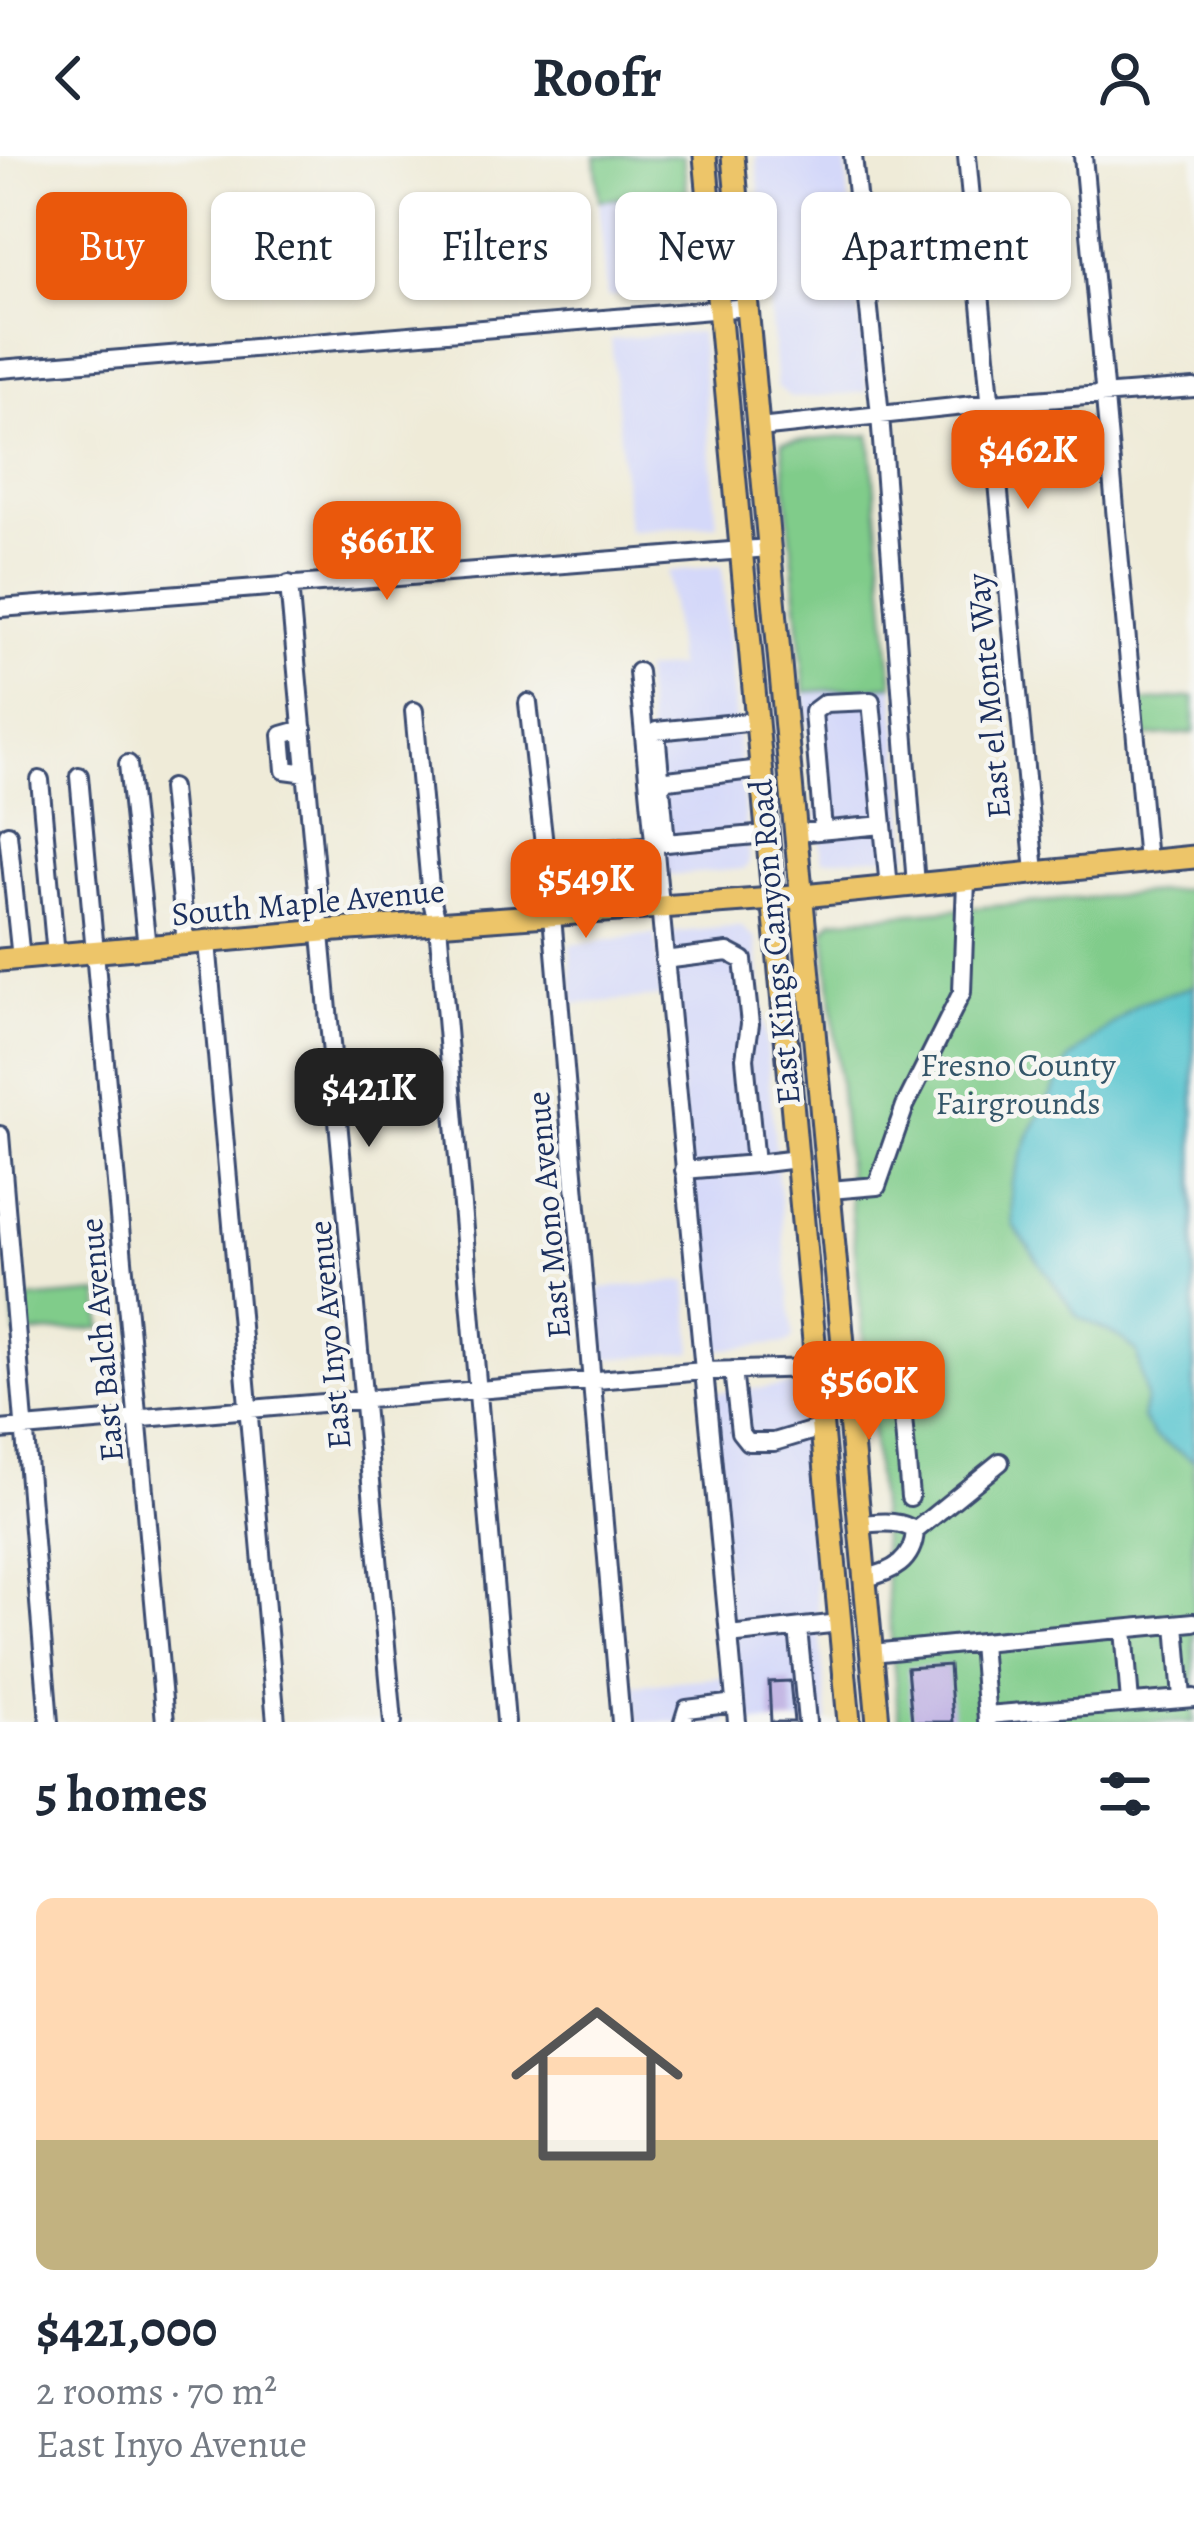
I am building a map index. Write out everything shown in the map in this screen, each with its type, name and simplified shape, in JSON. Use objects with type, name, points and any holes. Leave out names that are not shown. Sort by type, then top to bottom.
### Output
[{"type":"main road","name":"East Kings Canyon Road","points":[[705,156],[849,1722]]},
{"type":"main road","name":"East Kings Canyon Road","points":[[734,156],[878,1722]]},
{"type":"main road","name":"South Maple Avenue","points":[[10,960],[322,931],[803,896],[1194,857]]},
{"type":"main road","points":[[800,1194],[816,1237],[827,1344],[834,1358],[845,1365]]},
{"type":"main road","points":[[816,1368],[828,1373],[835,1391],[850,1545],[865,1578]]},
{"type":"main road","points":[[840,1624],[852,1645],[860,1722]]},
{"type":"street","points":[[853,156],[880,415],[916,885]]},
{"type":"street","name":"East el Monte Way","points":[[968,156],[1035,872]]},
{"type":"street","points":[[1083,156],[1147,861]]},
{"type":"street","points":[[0,369],[748,307]]},
{"type":"street","points":[[759,428],[1194,388]]},
{"type":"street","points":[[0,608],[770,548]]},
{"type":"street","name":"East Inyo Avenue","points":[[289,584],[392,1722]]},
{"type":"street","points":[[638,672],[659,844]]},
{"type":"street","points":[[824,830],[813,712],[825,703],[871,701],[889,888]]},
{"type":"street","name":"East Mono Avenue","points":[[528,703],[552,916],[621,1722]]},
{"type":"street","points":[[414,711],[431,898],[438,924],[506,1722]]},
{"type":"street","points":[[683,1722],[687,1709],[736,1712],[658,905],[656,731],[757,721]]},
{"type":"street","points":[[128,764],[147,948]]},
{"type":"street","points":[[659,781],[761,770]]},
{"type":"street","name":"East Balch Avenue","points":[[79,776],[165,1722]]},
{"type":"street","points":[[40,781],[56,956]]},
{"type":"street","points":[[171,788],[197,943],[248,1407],[276,1722]]},
{"type":"street","points":[[797,832],[883,825]]},
{"type":"street","points":[[8,834],[10,960]]},
{"type":"street","points":[[545,855],[767,834]]},
{"type":"street","points":[[830,1190],[877,1186],[905,1106],[962,992],[966,880]]},
{"type":"street","points":[[664,960],[728,952],[743,960],[754,1163]]},
{"type":"street","points":[[747,970],[780,967]]},
{"type":"street","points":[[0,1135],[49,1722]]},
{"type":"street","points":[[685,1170],[797,1160]]},
{"type":"street","points":[[845,1365],[898,1361],[910,1497]]},
{"type":"street","points":[[0,1430],[704,1371],[816,1368]]},
{"type":"street","points":[[734,1370],[740,1432],[748,1442],[774,1442],[821,1428]]},
{"type":"street","points":[[865,1578],[894,1571],[914,1548],[915,1531],[1000,1462]]},
{"type":"street","points":[[860,1524],[908,1525],[915,1531]]},
{"type":"street","points":[[872,1653],[981,1642],[1185,1623],[1188,1698],[987,1719],[981,1642]]},
{"type":"street","points":[[729,1635],[840,1624]]},
{"type":"street","points":[[798,1628],[807,1722]]},
{"type":"street","points":[[1124,1629],[1130,1703]]},
{"type":"shaded area","points":[[756,156],[845,156],[848,192],[801,192],[801,300],[858,300],[867,392],[791,398],[777,386],[769,300],[777,300],[777,192],[759,192]]},
{"type":"shaded area","points":[[615,199],[615,296],[607,297],[599,200]]},
{"type":"shaded area","points":[[700,332],[717,524],[628,531],[611,339]]},
{"type":"shaded area","points":[[722,566],[749,862],[745,869],[662,876],[643,670],[677,667],[668,571]]},
{"type":"shaded area","points":[[893,685],[909,855],[822,860],[805,692]]},
{"type":"shaded area","points":[[741,926],[756,939],[793,1337],[788,1343],[705,1351],[667,933]]},
{"type":"shaded area","points":[[656,934],[661,997],[574,1004],[570,945]]},
{"type":"shaded area","points":[[687,1281],[693,1352],[606,1359],[599,1288]]},
{"type":"shaded area","points":[[797,1385],[828,1722],[739,1722],[709,1393]]},
{"type":"shaded area","points":[[723,1677],[727,1722],[638,1722],[634,1685]]},
{"type":"green space","points":[[595,156],[683,156],[687,192],[615,192],[615,199],[599,200]]},
{"type":"green space","points":[[870,435],[893,685],[805,692],[782,442]]},
{"type":"green space","points":[[1194,697],[1194,733],[1142,737],[1138,702]]},
{"type":"green space","name":"Fresno County Fairgrounds","points":[[1194,889],[1194,1722],[899,1722],[825,929],[833,920]]},
{"type":"green space","points":[[99,1293],[102,1328],[16,1335],[13,1300]]},
{"type":"water","points":[[1194,986],[1194,1461],[1154,1436],[1142,1418],[1146,1399],[1137,1352],[1121,1338],[1077,1316],[1013,1225],[1011,1185],[1029,1136],[1070,1059],[1138,1004]]},
{"type":"building","points":[[949,1665],[953,1722],[912,1722],[907,1668]]},
{"type":"building","points":[[790,1681],[794,1722],[771,1722],[769,1682]]}]
